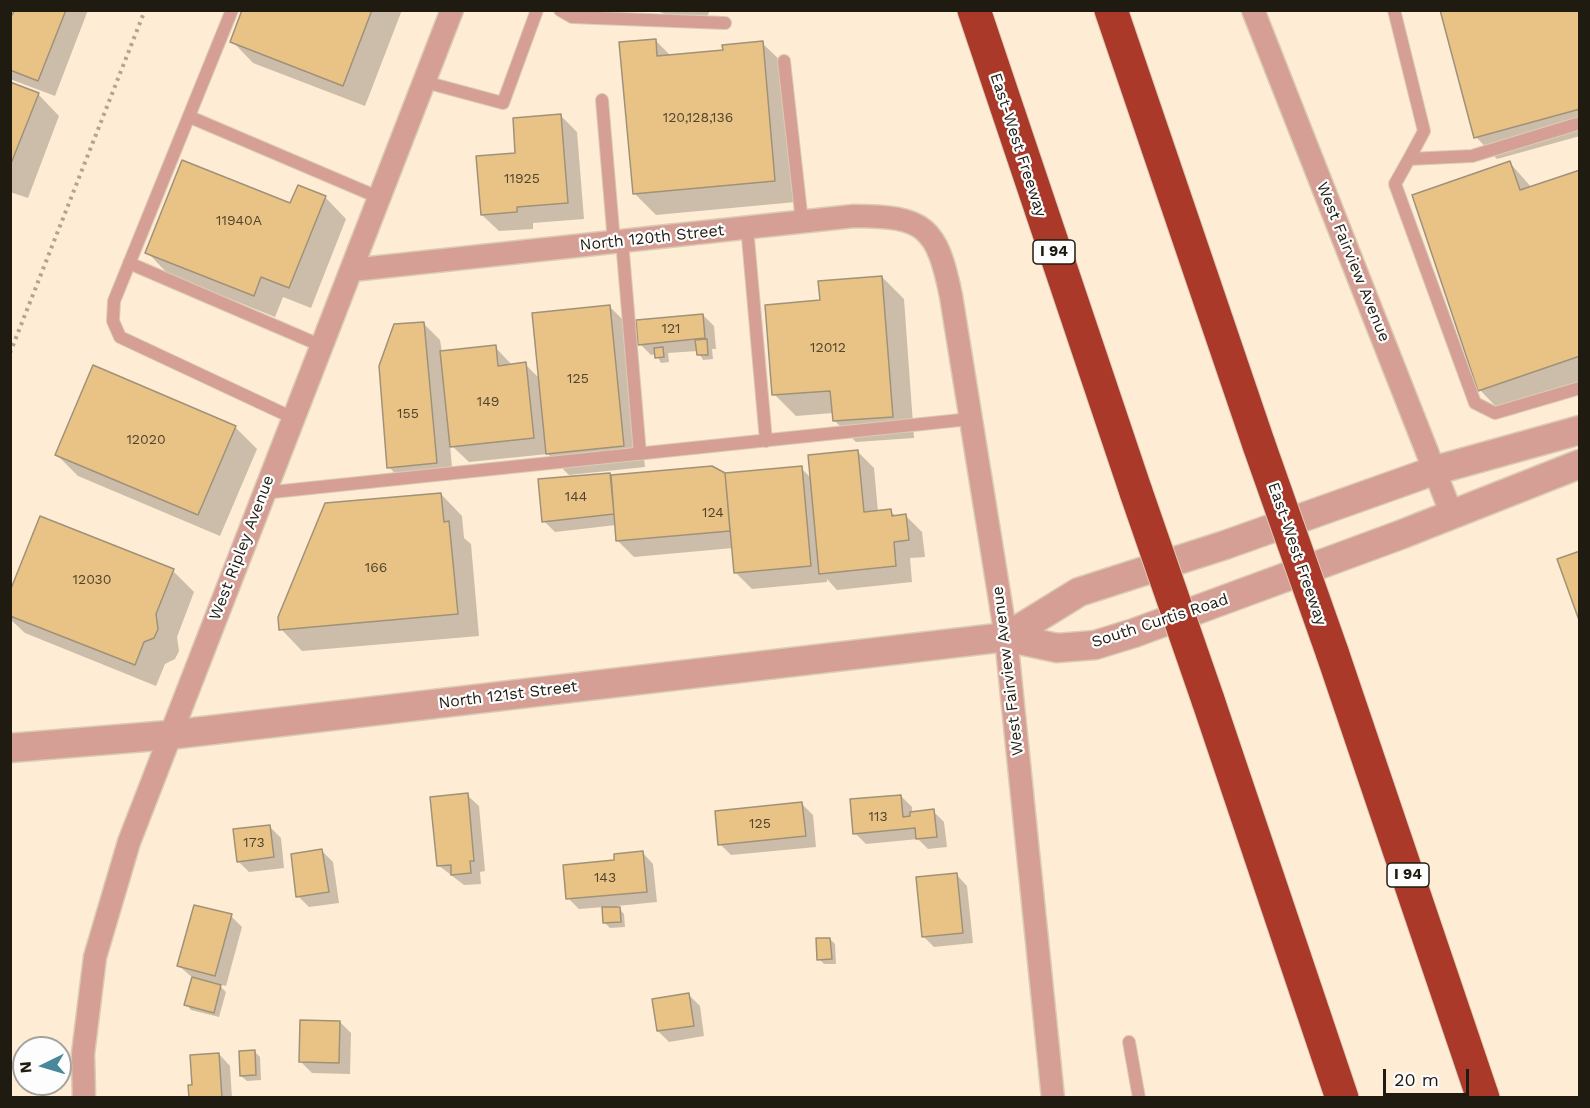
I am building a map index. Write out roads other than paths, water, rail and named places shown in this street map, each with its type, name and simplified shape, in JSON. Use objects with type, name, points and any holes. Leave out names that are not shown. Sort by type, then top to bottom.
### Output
[{"type":"highway","name":"East-West Freeway","points":[[974,10],[1342,1098]]},
{"type":"highway","name":"East-West Freeway","points":[[1111,10],[1483,1098]]},
{"type":"street","name":"West Ripley Avenue","points":[[84,1098],[83,1054],[95,957],[129,842],[452,10]]},
{"type":"street","name":"West Fairview Avenue","points":[[1253,10],[1452,514]]},
{"type":"street","name":"North 120th Street","points":[[352,270],[854,216],[904,219],[921,226],[938,248]]},
{"type":"street","name":"West Fairview Avenue","points":[[938,248],[951,296],[1006,637],[1053,1098]]},
{"type":"street","points":[[1006,637],[1079,592],[1225,545],[1436,470],[1580,430]]},
{"type":"street","name":"South Curtis Road","points":[[1006,637],[1057,648],[1095,645],[1134,633],[1580,464]]},
{"type":"street","name":"North 121st Street","points":[[10,748],[169,735],[1006,637]]},
{"type":"lane","points":[[232,10],[114,301],[113,321],[120,337],[293,418]]},
{"type":"lane","points":[[425,82],[503,103],[537,10]]},
{"type":"lane","points":[[560,10],[572,17],[725,23]]},
{"type":"lane","points":[[1394,10],[1424,131],[1395,184],[1475,403],[1495,413],[1580,388]]},
{"type":"lane","points":[[784,61],[802,222]]},
{"type":"lane","points":[[602,100],[640,454]]},
{"type":"lane","points":[[190,117],[380,198]]},
{"type":"lane","points":[[1409,159],[1472,156],[1580,123]]},
{"type":"lane","points":[[747,228],[766,441]]},
{"type":"lane","points":[[129,263],[322,346]]},
{"type":"lane","points":[[263,493],[970,419]]},
{"type":"lane","points":[[1129,1042],[1139,1098]]}]
